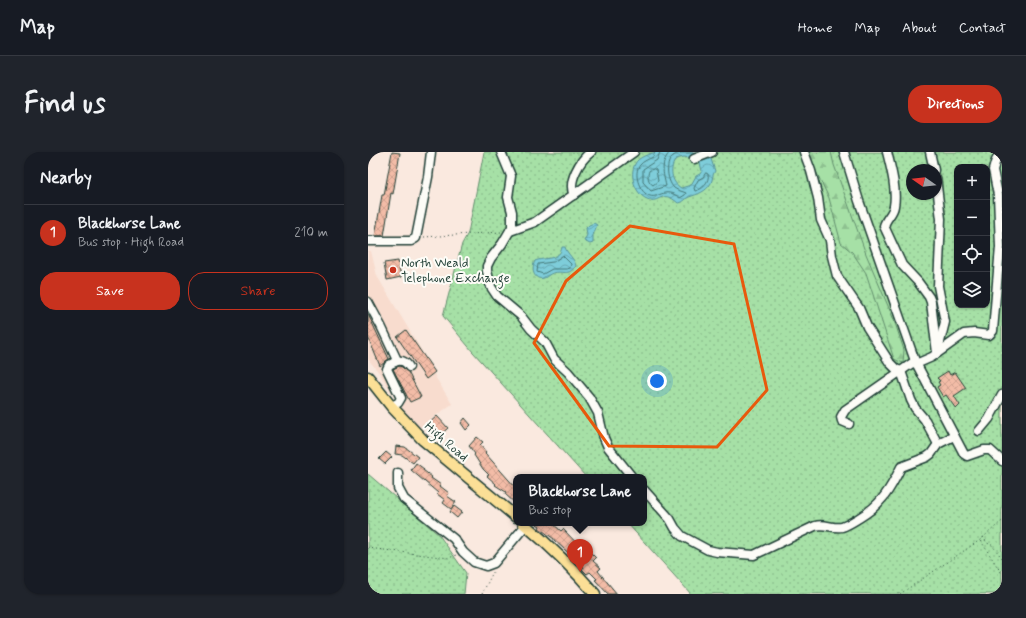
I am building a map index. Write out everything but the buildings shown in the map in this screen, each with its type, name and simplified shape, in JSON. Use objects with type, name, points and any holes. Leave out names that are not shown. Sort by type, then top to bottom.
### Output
[{"type":"main road","name":"High Road","points":[[368,377],[391,406],[423,440],[513,515]]},
{"type":"main road","points":[[526,526],[566,563],[593,594]]},
{"type":"street","points":[[368,241],[412,241],[416,238],[428,177],[431,152]]},
{"type":"street","points":[[501,152],[511,176],[508,197],[512,216],[512,227],[487,266],[491,287],[497,296],[522,316],[531,329],[545,342],[554,359],[568,372],[589,397],[598,413],[604,438],[608,447],[630,474]]},
{"type":"street","points":[[574,196],[572,188],[575,172],[585,157],[591,152]]},
{"type":"street","points":[[510,231],[535,222],[574,196],[634,152]]},
{"type":"street","points":[[694,159],[712,152]]},
{"type":"street","points":[[804,152],[811,170],[818,198],[821,220],[830,240],[833,262],[837,276],[859,308],[867,327],[890,363],[896,369],[901,371],[910,400],[925,420],[938,444]]},
{"type":"street","points":[[844,152],[859,201],[916,362],[964,454],[968,456],[984,450],[990,450],[1002,461]]},
{"type":"street","points":[[887,152],[893,177],[895,204],[884,226],[902,265],[918,282],[929,297],[937,353]]},
{"type":"street","points":[[930,152],[933,164]]},
{"type":"street","points":[[849,424],[842,421],[841,417],[845,410],[901,371],[916,362],[932,357],[964,334],[974,333],[989,335],[993,331],[1000,247],[998,195],[993,170],[1000,152]]},
{"type":"street","points":[[937,353],[945,322],[938,286],[941,219],[939,200]]},
{"type":"street","points":[[368,302],[396,358],[395,362]]},
{"type":"street","points":[[391,406],[398,403],[401,398],[387,369],[389,365],[398,360],[403,361],[409,367]]},
{"type":"street","points":[[979,431],[989,419],[1002,395]]},
{"type":"street","points":[[647,493],[670,519],[678,532],[686,538],[708,550],[754,555],[815,526],[826,525],[842,527],[854,521],[873,509],[889,492],[901,467],[927,457],[938,444],[954,436]]},
{"type":"street","points":[[398,473],[398,488],[404,499],[454,539],[474,562],[486,566],[494,563],[522,526]]},
{"type":"path","points":[[416,238],[510,231]]},
{"type":"path","points":[[900,594],[980,540],[1002,521]]},
{"type":"path","points":[[983,537],[987,543],[992,545],[1002,558]]},
{"type":"path","points":[[980,540],[1002,574]]},
{"type":"path","points":[[368,548],[449,558],[464,552]]},
{"type":"path","points":[[482,594],[492,575],[494,563]]},
{"type":"highlighted area","points":[[630,226],[734,244],[767,390],[717,447],[609,446],[534,343],[566,281]]},
{"type":"shaded area","points":[[368,251],[371,251],[377,276],[452,404],[419,428],[405,413],[380,374],[368,359]]},
{"type":"green space","points":[[484,152],[1002,152],[1002,594],[691,594],[630,526],[647,526],[647,474],[583,474],[473,352],[443,316],[462,244],[468,233]]},
{"type":"green space","points":[[808,152],[831,152],[834,165],[866,254],[894,320],[904,350],[903,363],[894,359],[866,273],[852,252],[841,243],[829,198]]},
{"type":"green space","points":[[368,474],[439,535],[466,573],[464,594],[368,594]]},
{"type":"water","points":[[656,152],[702,152],[690,158],[684,157],[676,159],[672,166],[673,179],[681,188],[691,185],[696,176],[702,171],[700,163],[697,161],[708,156],[711,159],[715,171],[711,183],[704,191],[689,197],[680,203],[668,197],[651,200],[643,197],[636,189],[634,184],[633,168],[639,159]]},
{"type":"water","points":[[594,223],[597,225],[593,235],[593,243],[590,244],[584,241],[587,235],[586,228]]},
{"type":"water","points":[[562,247],[565,247],[576,266],[568,272],[557,272],[544,278],[537,278],[533,270],[535,261],[555,257],[561,251]]},
{"type":"place","name":"North Weald Telephone Exchange","points":[[393,270]]},
{"type":"place","name":"Blackhorse Lane","points":[[580,572]]}]
